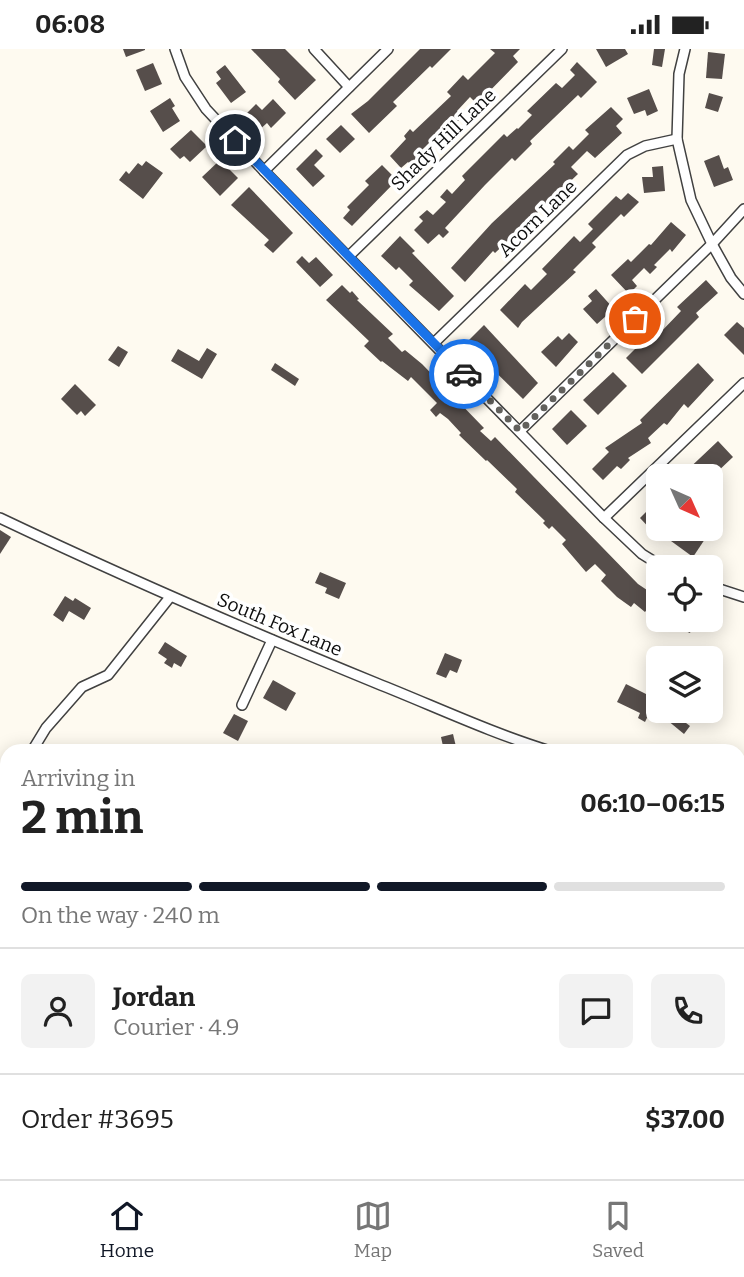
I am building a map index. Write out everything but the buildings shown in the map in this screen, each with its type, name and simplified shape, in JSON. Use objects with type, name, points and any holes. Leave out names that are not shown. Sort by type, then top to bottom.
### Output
[{"type":"street","points":[[175,49],[185,77],[206,109],[604,517],[646,556]]},
{"type":"street","points":[[314,49],[349,87]]},
{"type":"street","points":[[264,171],[388,49]]},
{"type":"street","name":"Shady Hill Lane","points":[[349,256],[562,49]]},
{"type":"street","points":[[685,49],[679,74],[677,138],[691,199],[712,244],[731,278],[744,294]]},
{"type":"street","name":"Acorn Lane","points":[[434,343],[627,155],[645,146],[677,138]]},
{"type":"street","points":[[520,431],[712,244],[744,209]]},
{"type":"street","points":[[604,517],[744,383]]},
{"type":"street","name":"South Fox Lane","points":[[0,518],[170,597],[526,744]]},
{"type":"street","points":[[723,590],[744,597]]},
{"type":"street","points":[[36,744],[46,728],[82,687],[108,675],[170,597]]},
{"type":"street","points":[[243,705],[272,640]]},
{"type":"way so far","points":[[464,374],[520,431],[635,319]]},
{"type":"route","points":[[235,140],[464,374]]}]
